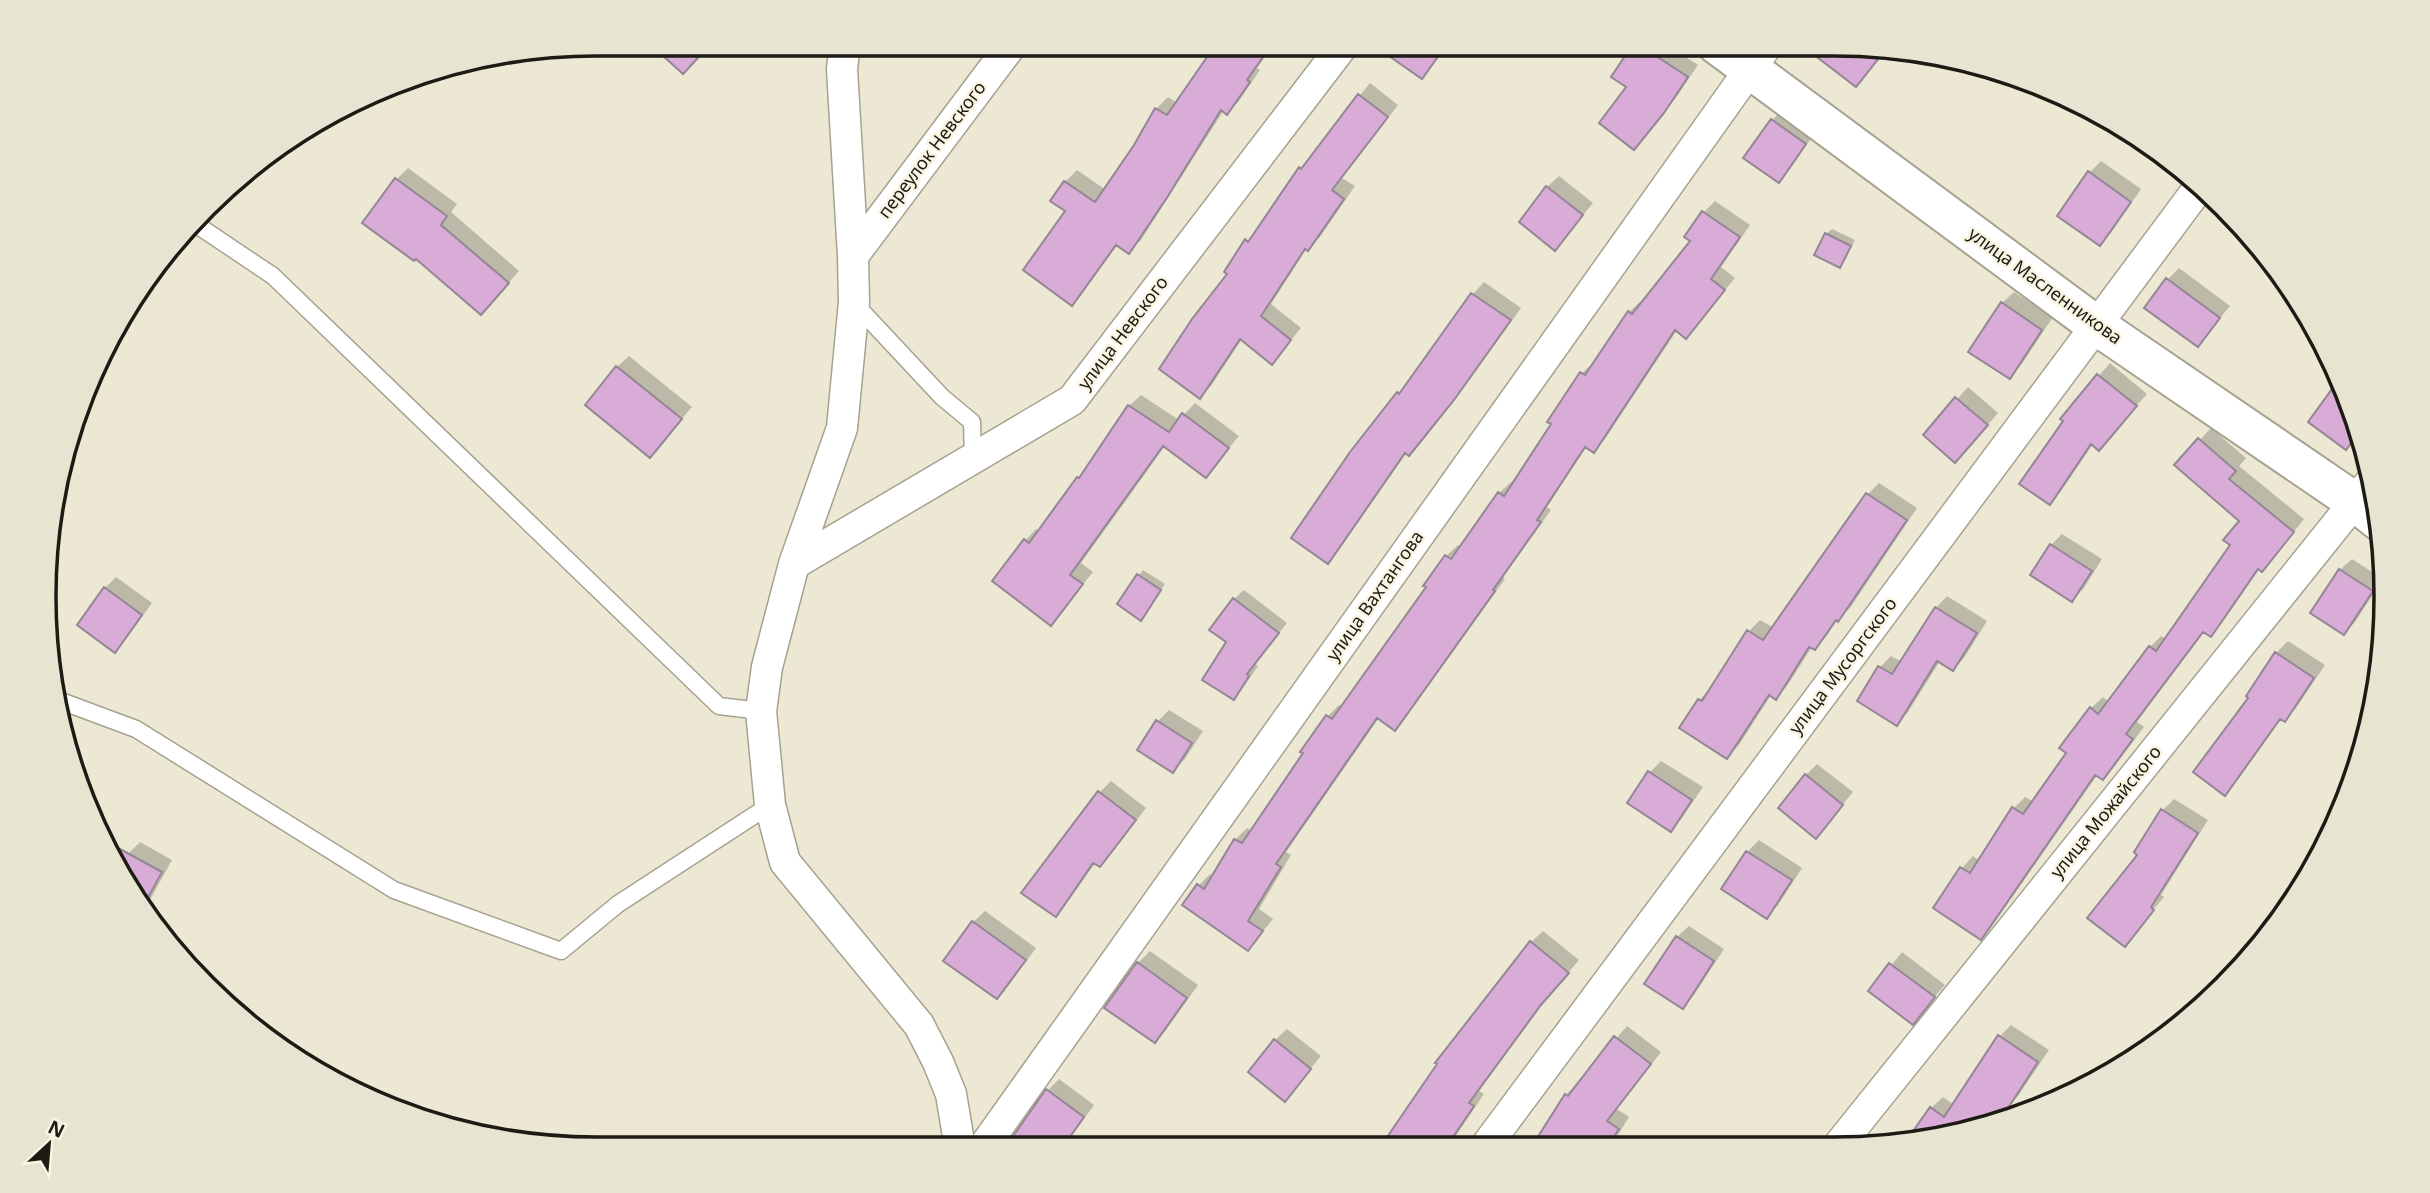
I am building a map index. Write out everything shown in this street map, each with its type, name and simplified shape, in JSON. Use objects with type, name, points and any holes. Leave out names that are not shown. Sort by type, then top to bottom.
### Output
[{"type":"street","points":[[844,56],[853,302],[842,428],[794,564],[767,667],[761,711],[770,805],[785,862],[919,1025],[951,1094],[958,1137]]},
{"type":"street","name":"переулок Невского","points":[[853,256],[1003,56]]},
{"type":"street","name":"улица Невского","points":[[794,564],[1072,400],[1336,56]]},
{"type":"street","name":"улица Масленникова","points":[[1759,56],[2097,326],[2365,498]]},
{"type":"street","name":"улица Вахтангова","points":[[991,1137],[1759,56]]},
{"type":"street","name":"улица Мусоргского","points":[[1493,1137],[2194,194]]},
{"type":"street","name":"улица Можайского","points":[[1846,1137],[2366,505]]},
{"type":"lane","points":[[201,228],[273,276],[719,706],[761,711]]},
{"type":"lane","points":[[853,302],[942,397],[972,422],[973,459]]},
{"type":"lane","points":[[66,703],[136,729],[394,890],[561,951],[618,904],[770,805]]},
{"type":"building","points":[[663,56],[700,56],[683,74]]},
{"type":"building","points":[[1208,56],[1264,56],[1247,80],[1250,82],[1227,115],[1221,110],[1129,254],[1116,245],[1072,306],[1023,270],[1065,211],[1050,201],[1064,181],[1095,202],[1134,145],[1155,108],[1167,115]]},
{"type":"building","points":[[1389,56],[1438,56],[1422,79]]},
{"type":"building","points":[[1625,56],[1656,56],[1688,77],[1664,113],[1634,150],[1599,123],[1626,87],[1611,77]]},
{"type":"building","points":[[1816,56],[1879,58],[1856,87]]},
{"type":"building","points":[[1358,94],[1388,117],[1332,190],[1344,199],[1308,251],[1305,249],[1261,316],[1291,340],[1272,365],[1240,339],[1200,399],[1159,369],[1192,319],[1227,274],[1224,272],[1245,239],[1248,242],[1299,167],[1301,169]]},
{"type":"building","points":[[1771,119],[1806,144],[1779,183],[1743,158]]},
{"type":"building","points":[[2088,171],[2131,202],[2100,246],[2057,216]]},
{"type":"building","points":[[395,178],[447,216],[441,225],[509,283],[481,315],[416,259],[414,261],[362,223]]},
{"type":"building","points":[[1546,186],[1583,215],[1555,251],[1519,222]]},
{"type":"building","points":[[1702,211],[1740,237],[1711,279],[1725,290],[1686,339],[1675,330],[1594,453],[1585,447],[1537,520],[1541,522],[1493,590],[1495,591],[1395,731],[1377,718],[1276,864],[1281,867],[1248,921],[1263,931],[1248,951],[1182,905],[1197,884],[1204,889],[1234,839],[1242,843],[1326,715],[1332,719],[1426,587],[1423,586],[1445,555],[1451,559],[1498,492],[1504,496],[1551,424],[1547,422],[1580,372],[1585,375],[1628,311],[1632,314],[1690,241],[1684,237]]},
{"type":"building","points":[[1825,233],[1851,246],[1840,268],[1814,255]]},
{"type":"building","points":[[2166,278],[2220,318],[2198,347],[2144,308]]},
{"type":"building","points":[[1471,293],[1511,320],[1454,400],[1409,456],[1405,453],[1328,564],[1291,538],[1350,452],[1397,392],[1399,394]]},
{"type":"building","points":[[2001,302],[2042,330],[2010,379],[1968,352]]},
{"type":"building","points":[[616,366],[682,419],[650,458],[585,405]]},
{"type":"building","points":[[2097,374],[2137,406],[2099,451],[2091,444],[2050,505],[2019,484],[2063,421],[2060,419]]},
{"type":"building","points":[[2332,389],[2351,443],[2346,450],[2308,422]]},
{"type":"building","points":[[1955,397],[1988,425],[1955,463],[1923,435]]},
{"type":"building","points":[[1128,405],[1169,432],[1182,413],[1229,448],[1206,478],[1163,446],[1070,575],[1083,584],[1051,626],[992,581],[1024,539],[1029,543],[1077,477],[1079,478]]},
{"type":"building","points":[[2198,438],[2236,471],[2229,479],[2294,532],[2262,572],[2258,569],[2211,637],[2203,632],[2126,734],[2133,739],[2103,780],[2095,775],[1981,940],[1933,908],[1960,867],[1970,873],[2012,807],[2023,814],[2066,753],[2059,748],[2090,707],[2098,714],[2149,646],[2156,651],[2230,545],[2223,540],[2239,521],[2174,465]]},
{"type":"building","points":[[1866,493],[1907,520],[1838,622],[1836,620],[1815,650],[1809,647],[1776,700],[1769,695],[1727,759],[1679,728],[1698,699],[1702,701],[1747,630],[1763,640]]},
{"type":"building","points":[[2050,544],[2092,571],[2072,602],[2030,575]]},
{"type":"building","points":[[2339,569],[2373,591],[2344,635],[2310,613]]},
{"type":"building","points":[[1137,574],[1161,590],[1141,621],[1117,604]]},
{"type":"building","points":[[104,587],[142,615],[115,653],[77,625]]},
{"type":"building","points":[[1233,598],[1279,633],[1247,674],[1249,676],[1234,700],[1202,680],[1226,642],[1209,630]]},
{"type":"building","points":[[1935,607],[1977,633],[1953,671],[1937,661],[1897,726],[1857,701],[1878,666],[1892,674]]},
{"type":"building","points":[[2275,652],[2314,678],[2285,722],[2280,719],[2225,796],[2193,772],[2248,698],[2246,696]]},
{"type":"building","points":[[1156,720],[1192,743],[1173,773],[1137,750]]},
{"type":"building","points":[[1648,771],[1692,800],[1671,832],[1627,803]]},
{"type":"building","points":[[1805,774],[1843,805],[1816,839],[1778,808]]},
{"type":"building","points":[[1098,791],[1136,820],[1100,867],[1093,863],[1056,917],[1021,893]]},
{"type":"building","points":[[2161,809],[2198,833],[2151,907],[2154,910],[2125,947],[2087,918],[2137,855],[2134,852]]},
{"type":"building","points":[[118,848],[162,872],[148,898]]},
{"type":"building","points":[[1746,851],[1792,880],[1767,919],[1721,889]]},
{"type":"building","points":[[972,921],[1026,960],[997,999],[943,961]]},
{"type":"building","points":[[1676,936],[1714,961],[1683,1009],[1644,984]]},
{"type":"building","points":[[1530,941],[1569,973],[1540,1006],[1469,1103],[1474,1106],[1453,1137],[1387,1137],[1437,1064],[1435,1063]]},
{"type":"building","points":[[1137,962],[1187,998],[1155,1043],[1104,1008]]},
{"type":"building","points":[[1889,963],[1935,997],[1913,1025],[1868,991]]},
{"type":"building","points":[[1998,1035],[2038,1062],[2008,1107],[1973,1119],[1913,1131],[1930,1107],[1944,1117]]},
{"type":"building","points":[[1614,1036],[1651,1064],[1607,1121],[1619,1129],[1614,1137],[1538,1137],[1565,1094],[1568,1096]]},
{"type":"building","points":[[1274,1039],[1311,1069],[1285,1102],[1248,1072]]},
{"type":"building","points":[[1046,1089],[1084,1117],[1070,1137],[1012,1137]]}]
